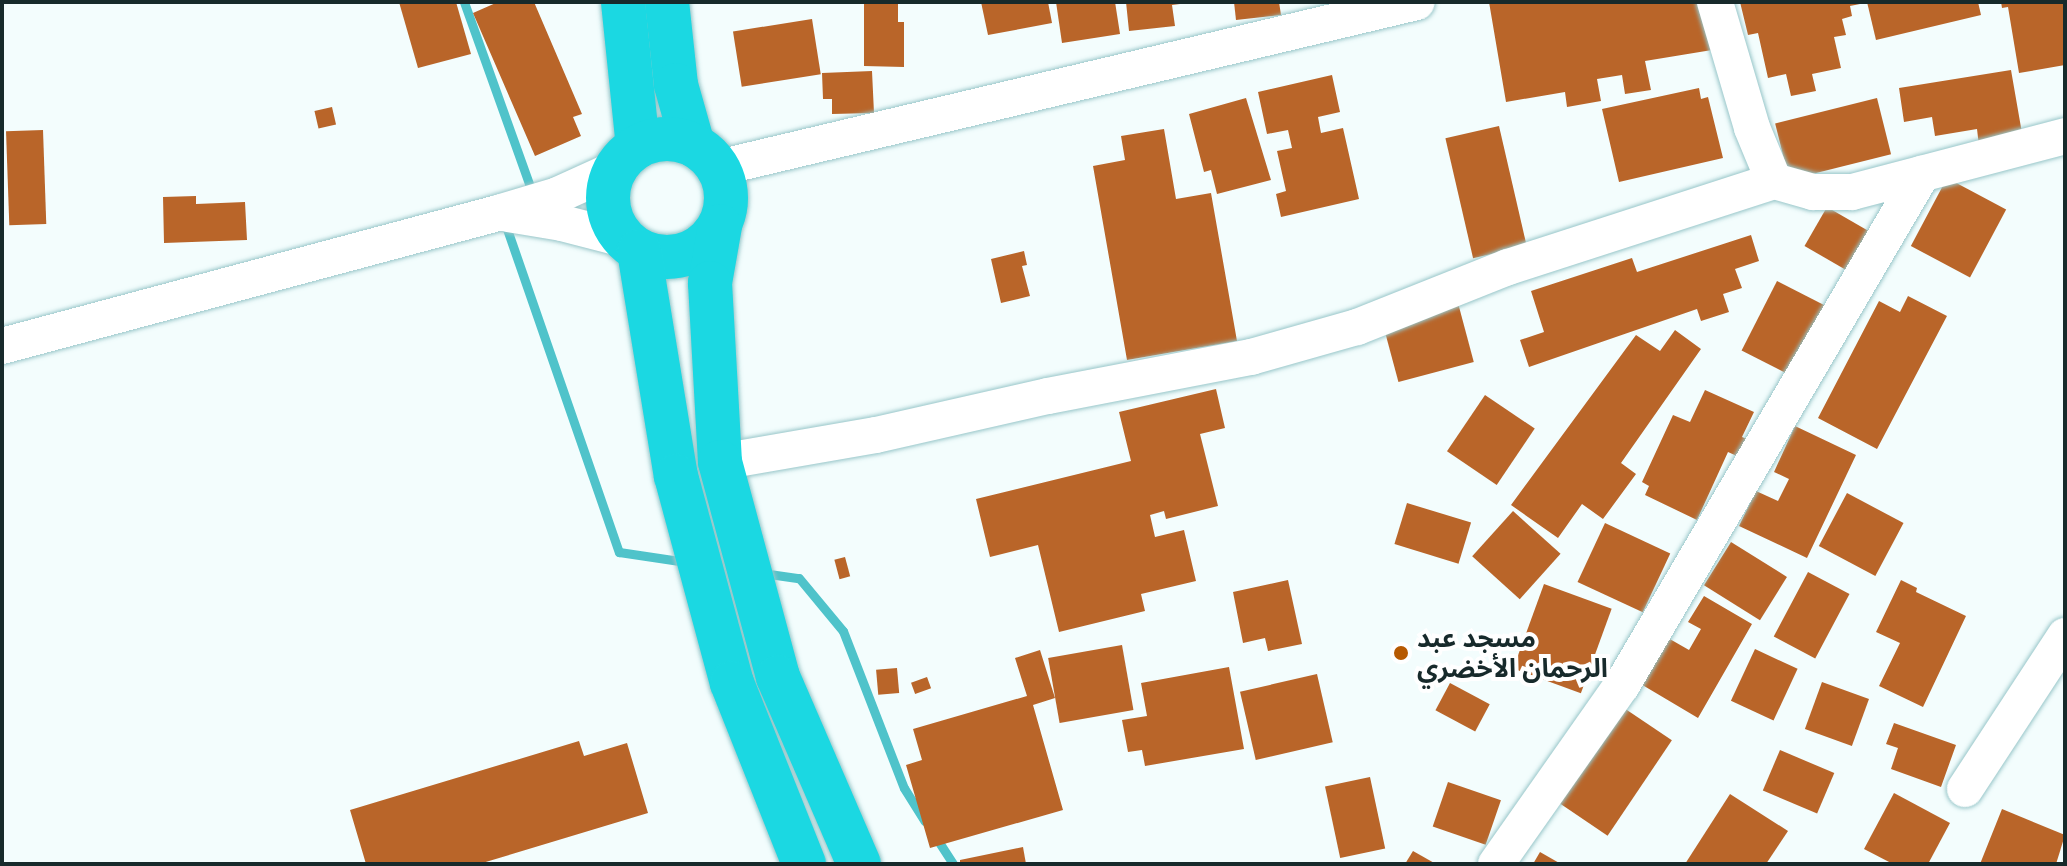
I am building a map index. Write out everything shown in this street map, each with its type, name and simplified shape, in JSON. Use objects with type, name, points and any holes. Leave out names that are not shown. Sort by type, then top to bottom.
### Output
[{"type":"highway","points":[[623,2],[627,158]]},
{"type":"highway","points":[[667,2],[676,85],[705,156],[726,187],[726,207],[710,283],[720,462],[778,677],[859,864]]},
{"type":"highway","points":[[705,156],[665,140],[627,158],[608,187],[608,206],[613,224],[632,245],[662,258],[685,255],[705,244],[720,226]]},
{"type":"highway","points":[[632,245],[676,476],[732,683],[804,864]]},
{"type":"street","points":[[705,156],[1417,2]]},
{"type":"street","points":[[1715,2],[1752,128],[1774,181]]},
{"type":"street","points":[[720,462],[876,435],[1048,396],[1251,357],[1357,327],[1508,267],[1774,181],[1813,192],[1852,192],[2065,136]]},
{"type":"street","points":[[2,346],[558,195],[627,158]]},
{"type":"street","points":[[1496,864],[1622,685],[1922,174]]},
{"type":"street","points":[[498,213],[562,223],[632,245]]},
{"type":"street","points":[[1965,789],[2065,636]]},
{"type":"building","points":[[399,2],[456,2],[471,54],[418,68]]},
{"type":"building","points":[[498,2],[534,2],[582,114],[573,117],[581,136],[535,156],[473,13]]},
{"type":"building","points":[[864,2],[898,2],[898,22],[904,22],[904,67],[864,66]]},
{"type":"building","points":[[981,2],[1048,2],[1052,23],[988,35]]},
{"type":"building","points":[[1056,2],[1115,2],[1120,34],[1062,43]]},
{"type":"building","points":[[1126,2],[1180,2],[1172,5],[1175,26],[1129,31]]},
{"type":"building","points":[[1234,2],[1279,2],[1281,15],[1236,20]]},
{"type":"building","points":[[1489,2],[1703,2],[1712,50],[1645,61],[1651,90],[1625,94],[1622,75],[1597,79],[1601,101],[1567,107],[1565,92],[1506,102]]},
{"type":"building","points":[[1740,2],[1865,3],[1850,6],[1852,16],[1842,19],[1846,35],[1834,37],[1841,68],[1812,74],[1816,91],[1791,96],[1786,74],[1768,78],[1758,33],[1748,35]]},
{"type":"building","points":[[1867,2],[1978,2],[1981,15],[1876,40]]},
{"type":"building","points":[[2001,2],[2065,2],[2065,65],[2019,73],[2008,7],[2002,8]]},
{"type":"building","points":[[812,19],[821,74],[742,87],[733,32]]},
{"type":"building","points":[[2011,70],[2023,139],[1979,146],[1977,129],[1935,136],[1932,117],[1904,122],[1899,88]]},
{"type":"building","points":[[872,71],[874,113],[832,114],[832,99],[823,99],[822,73]]},
{"type":"building","points":[[1332,75],[1340,112],[1318,117],[1321,133],[1343,128],[1359,199],[1281,217],[1276,194],[1286,191],[1277,151],[1292,148],[1288,130],[1267,134],[1258,92]]},
{"type":"building","points":[[1699,88],[1701,99],[1708,97],[1723,158],[1619,182],[1602,109]]},
{"type":"building","points":[[1246,98],[1271,180],[1217,194],[1211,170],[1204,172],[1189,114]]},
{"type":"building","points":[[1877,98],[1891,154],[1789,180],[1775,123]]},
{"type":"building","points":[[332,107],[336,125],[319,129],[314,111]]},
{"type":"building","points":[[1499,126],[1527,246],[1473,258],[1445,138]]},
{"type":"building","points":[[1164,129],[1176,199],[1211,193],[1237,341],[1127,360],[1093,166],[1125,160],[1121,136]]},
{"type":"building","points":[[43,130],[46,224],[9,225],[6,131]]},
{"type":"building","points":[[1947,178],[2006,209],[1970,277],[1911,246]]},
{"type":"building","points":[[196,196],[196,204],[245,202],[247,240],[164,243],[163,197]]},
{"type":"building","points":[[1827,207],[1869,231],[1846,270],[1804,246]]},
{"type":"building","points":[[1751,235],[1759,261],[1735,269],[1742,288],[1723,294],[1729,312],[1701,321],[1697,309],[1529,367],[1520,340],[1544,332],[1531,291],[1632,258],[1637,272]]},
{"type":"building","points":[[1024,251],[1027,265],[1022,266],[1030,296],[1001,303],[991,259]]},
{"type":"building","points":[[1777,281],[1827,306],[1791,376],[1742,350]]},
{"type":"building","points":[[1908,296],[1947,316],[1877,449],[1818,418],[1879,301],[1900,312]]},
{"type":"building","points":[[1458,303],[1474,362],[1398,382],[1383,323]]},
{"type":"building","points":[[1675,330],[1701,349],[1621,463],[1636,474],[1603,519],[1582,504],[1558,538],[1511,505],[1636,335],[1660,351]]},
{"type":"building","points":[[1216,389],[1225,428],[1200,434],[1218,506],[1166,519],[1164,511],[1150,515],[1155,537],[1184,530],[1196,581],[1141,594],[1145,611],[1059,632],[1038,545],[990,557],[976,499],[1131,461],[1119,412]]},
{"type":"building","points":[[1705,390],[1754,412],[1742,437],[1756,443],[1748,461],[1728,452],[1697,520],[1645,495],[1649,486],[1642,482],[1673,415],[1690,422]]},
{"type":"building","points":[[1485,395],[1535,429],[1497,485],[1447,451]]},
{"type":"building","points":[[1795,426],[1856,455],[1807,558],[1739,526],[1756,491],[1778,501],[1789,479],[1774,472]]},
{"type":"building","points":[[1847,493],[1904,523],[1875,576],[1819,546]]},
{"type":"building","points":[[1407,503],[1471,523],[1459,564],[1394,544]]},
{"type":"building","points":[[1513,511],[1561,554],[1520,599],[1472,556]]},
{"type":"building","points":[[1605,523],[1670,553],[1643,612],[1578,582]]},
{"type":"building","points":[[1731,542],[1787,577],[1760,620],[1704,585]]},
{"type":"building","points":[[845,557],[850,576],[840,579],[834,560]]},
{"type":"building","points":[[1808,572],[1849,594],[1815,659],[1774,636]]},
{"type":"building","points":[[1288,580],[1302,644],[1268,651],[1265,638],[1243,643],[1233,592]]},
{"type":"building","points":[[1901,580],[1917,588],[1916,592],[1966,616],[1923,707],[1879,686],[1900,643],[1876,632]]},
{"type":"building","points":[[1544,584],[1612,609],[1581,693],[1513,669]]},
{"type":"building","points":[[1704,596],[1752,624],[1698,718],[1634,680],[1661,634],[1689,650],[1701,629],[1688,622]]},
{"type":"building","points":[[1122,645],[1133,710],[1060,723],[1048,658]]},
{"type":"building","points":[[1755,649],[1798,669],[1774,721],[1731,701]]},
{"type":"building","points":[[1040,650],[1055,698],[1033,705],[1063,810],[930,848],[906,765],[922,760],[913,729],[1027,696],[1015,658]]},
{"type":"building","points":[[1229,667],[1244,749],[1145,766],[1142,750],[1128,752],[1122,720],[1147,716],[1141,683]]},
{"type":"building","points":[[897,668],[899,693],[878,695],[876,670]]},
{"type":"building","points":[[1317,674],[1333,742],[1256,760],[1240,692]]},
{"type":"building","points":[[927,677],[931,688],[915,694],[911,683]]},
{"type":"building","points":[[1822,682],[1869,699],[1852,746],[1805,729]]},
{"type":"building","points":[[1450,683],[1490,704],[1475,731],[1435,710]]},
{"type":"building","points":[[1618,704],[1672,740],[1608,836],[1554,799]]},
{"type":"building","points":[[1894,723],[1956,745],[1941,787],[1891,769],[1898,748],[1886,744]]},
{"type":"building","points":[[579,741],[584,756],[627,743],[648,813],[479,864],[366,864],[350,810]]},
{"type":"building","points":[[1780,750],[1834,773],[1817,814],[1763,791]]},
{"type":"building","points":[[1370,777],[1385,848],[1340,858],[1325,787]]},
{"type":"building","points":[[1448,782],[1501,800],[1486,845],[1433,826]]},
{"type":"building","points":[[1894,793],[1950,823],[1928,864],[1893,864],[1864,849]]},
{"type":"building","points":[[1730,794],[1788,831],[1766,864],[1685,864]]},
{"type":"building","points":[[2002,809],[2065,835],[2056,864],[1980,864]]},
{"type":"building","points":[[1023,847],[1026,864],[960,864],[960,860]]},
{"type":"building","points":[[1413,851],[1436,864],[1405,864]]},
{"type":"building","points":[[1540,852],[1561,864],[1533,864]]},
{"type":"waterway","points":[[464,2],[529,184]]},
{"type":"waterway","points":[[507,229],[619,552],[679,561]]},
{"type":"waterway","points":[[769,574],[799,578],[843,631],[904,788],[925,821]]},
{"type":"waterway","points":[[935,836],[953,864]]},
{"type":"place","name":"مسجد عبد الرحمان الأخضري","points":[[1401,653]]}]
